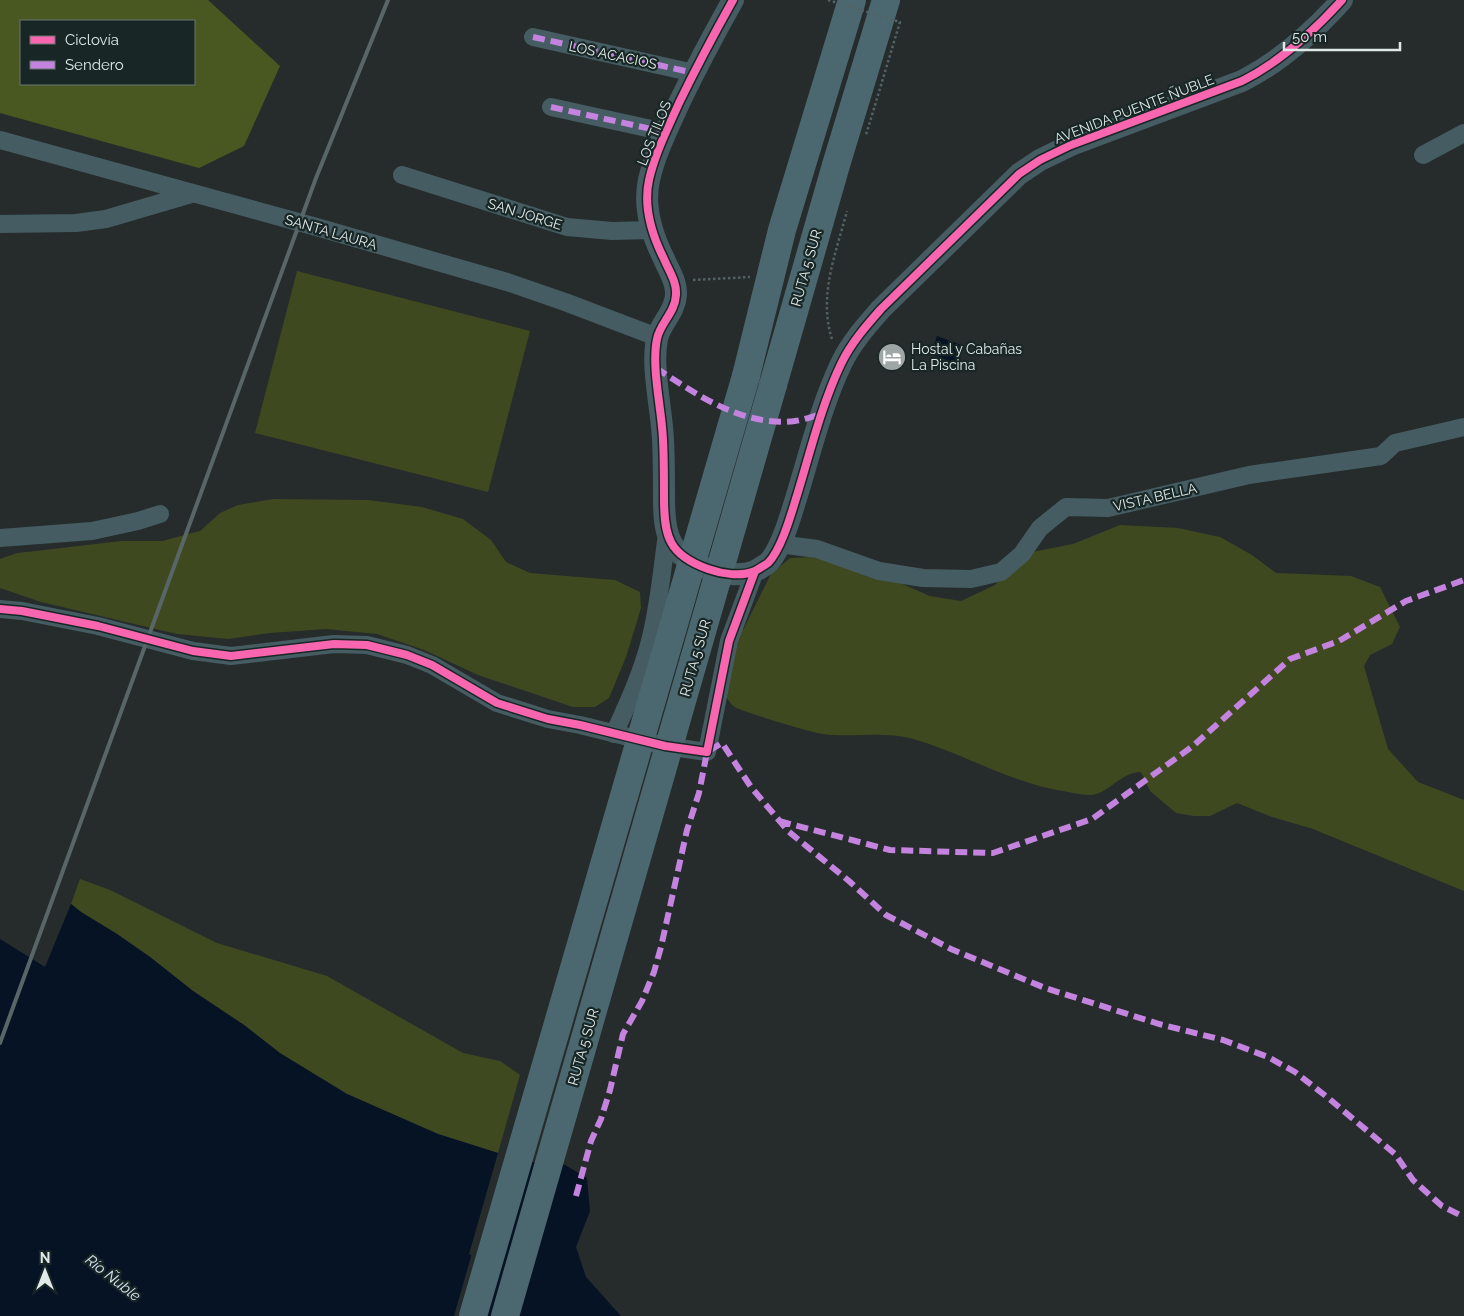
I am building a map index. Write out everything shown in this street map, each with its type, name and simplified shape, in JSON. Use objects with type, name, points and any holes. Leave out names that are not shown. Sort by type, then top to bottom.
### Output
[{"type":"highway","points":[[474,1316],[746,376],[782,230],[852,0]]},
{"type":"highway","name":"RUTA 5 SUR","points":[[505,1316],[839,155],[886,0]]},
{"type":"street","name":"LOS TILOS","points":[[657,337],[674,306],[676,295],[674,281],[652,230],[647,196],[649,181],[666,132],[694,73],[733,0]]},
{"type":"street","name":"AVENIDA PUENTE ÑUBLE","points":[[755,571],[768,562],[779,544],[789,521],[822,414],[842,362],[862,331],[881,309],[1019,174],[1040,160],[1071,145],[1242,81],[1259,72],[1279,60],[1342,0]]},
{"type":"street","name":"LOS ACACIOS","points":[[533,37],[694,73]]},
{"type":"street","points":[[550,107],[666,132]]},
{"type":"street","points":[[1422,155],[1464,133]]},
{"type":"street","name":"SANTA LAURA","points":[[0,140],[320,228],[507,282],[657,337]]},
{"type":"street","name":"SAN JORGE","points":[[402,175],[567,228],[612,231],[652,230]]},
{"type":"street","points":[[0,224],[76,223],[106,219],[192,194]]},
{"type":"street","points":[[0,609],[98,626],[193,651],[231,656],[334,644],[367,645],[407,655],[432,665],[497,703],[548,719],[665,746],[707,752],[729,641],[755,571],[737,574],[718,572],[704,567],[686,559],[673,547],[667,534],[663,519],[663,440],[656,368],[657,337]]},
{"type":"street","name":"VISTA BELLA","points":[[779,544],[817,549],[879,571],[923,578],[971,579],[1002,572],[1022,554],[1040,528],[1066,507],[1108,508],[1249,475],[1381,456],[1395,443],[1464,427]]},
{"type":"street","points":[[0,538],[92,531],[160,514]]},
{"type":"street","points":[[614,734],[638,678],[650,641],[667,534]]},
{"type":"path","points":[[828,0],[900,22],[866,135]]},
{"type":"path","points":[[842,362],[828,324],[826,299],[827,286],[847,211]]},
{"type":"path","points":[[674,281],[752,277],[769,280]]},
{"type":"green space","points":[[0,0],[208,0],[280,66],[244,146],[199,168],[0,113]]},
{"type":"green space","points":[[297,271],[530,331],[488,492],[255,433]]},
{"type":"green space","points":[[273,499],[368,500],[422,507],[463,519],[491,540],[506,562],[530,573],[615,580],[640,592],[641,608],[626,657],[609,698],[595,707],[573,707],[478,675],[424,650],[377,634],[326,629],[270,633],[228,639],[177,634],[41,602],[0,588],[0,559],[17,553],[121,541],[162,541],[200,531],[220,513],[238,505]]},
{"type":"green space","points":[[1120,525],[1178,528],[1220,537],[1252,555],[1276,573],[1351,576],[1380,587],[1400,627],[1392,644],[1370,655],[1364,666],[1388,749],[1418,782],[1464,800],[1464,891],[1313,829],[1272,817],[1237,803],[1210,816],[1176,813],[1150,791],[1141,772],[1127,776],[1096,794],[1085,795],[1047,788],[1007,775],[930,744],[910,738],[889,735],[823,734],[776,721],[738,709],[733,706],[722,690],[741,634],[771,574],[790,558],[811,557],[900,583],[930,596],[961,601],[995,585],[1022,554],[1073,544]]},
{"type":"green space","points":[[80,879],[110,890],[217,943],[327,976],[463,1053],[500,1061],[520,1075],[498,1153],[438,1134],[347,1094],[279,1053],[244,1025],[193,991],[150,957],[71,904]]},
{"type":"water","points":[[937,336],[964,346],[957,364],[931,354]]},
{"type":"water","name":"Río Ñuble","points":[[71,904],[150,957],[193,991],[244,1025],[280,1053],[347,1094],[438,1134],[498,1153],[469,1254],[498,1273],[530,1162],[555,1162],[565,1165],[587,1178],[590,1211],[576,1247],[586,1277],[621,1316],[0,1316],[0,939],[45,967]]},
{"type":"pier","points":[[472,1253],[497,1269],[485,1316],[454,1316]]},
{"type":"railway","points":[[0,1043],[316,178],[388,0]]},
{"type":"marked path","points":[[533,37],[694,73]]},
{"type":"marked path","points":[[551,107],[665,132]]},
{"type":"marked path","points":[[656,368],[688,389],[721,407],[757,419],[776,422],[795,421],[822,414]]},
{"type":"marked path","points":[[779,821],[890,850],[993,853],[1092,819],[1193,746],[1290,659],[1339,641],[1406,601],[1464,580]]},
{"type":"marked path","points":[[576,1196],[591,1141],[601,1119],[610,1090],[623,1034],[642,1001],[654,972],[687,830],[699,793],[707,752],[722,743],[751,787],[788,831],[849,881],[886,915],[951,949],[1045,988],[1159,1024],[1223,1040],[1268,1057],[1295,1072],[1327,1097],[1395,1154],[1413,1180],[1442,1206],[1464,1217]]},
{"type":"cycle path","points":[[733,0],[679,103],[655,160],[647,190],[648,211],[652,231],[676,290],[673,307],[661,328],[655,350],[663,440],[665,524],[671,543],[685,557],[695,564],[708,569],[732,574],[755,571],[768,563],[778,549],[790,519],[828,395],[845,356],[864,328],[1019,174],[1040,160],[1071,145],[1242,81],[1283,55],[1342,0]]},
{"type":"cycle path","points":[[0,609],[22,611],[98,626],[193,651],[231,656],[334,644],[367,645],[407,655],[432,665],[497,703],[548,719],[665,746],[707,752],[729,641],[755,571]]},
{"type":"place","name":"Hostal y Cabañas La Piscina","points":[[892,357]]}]
